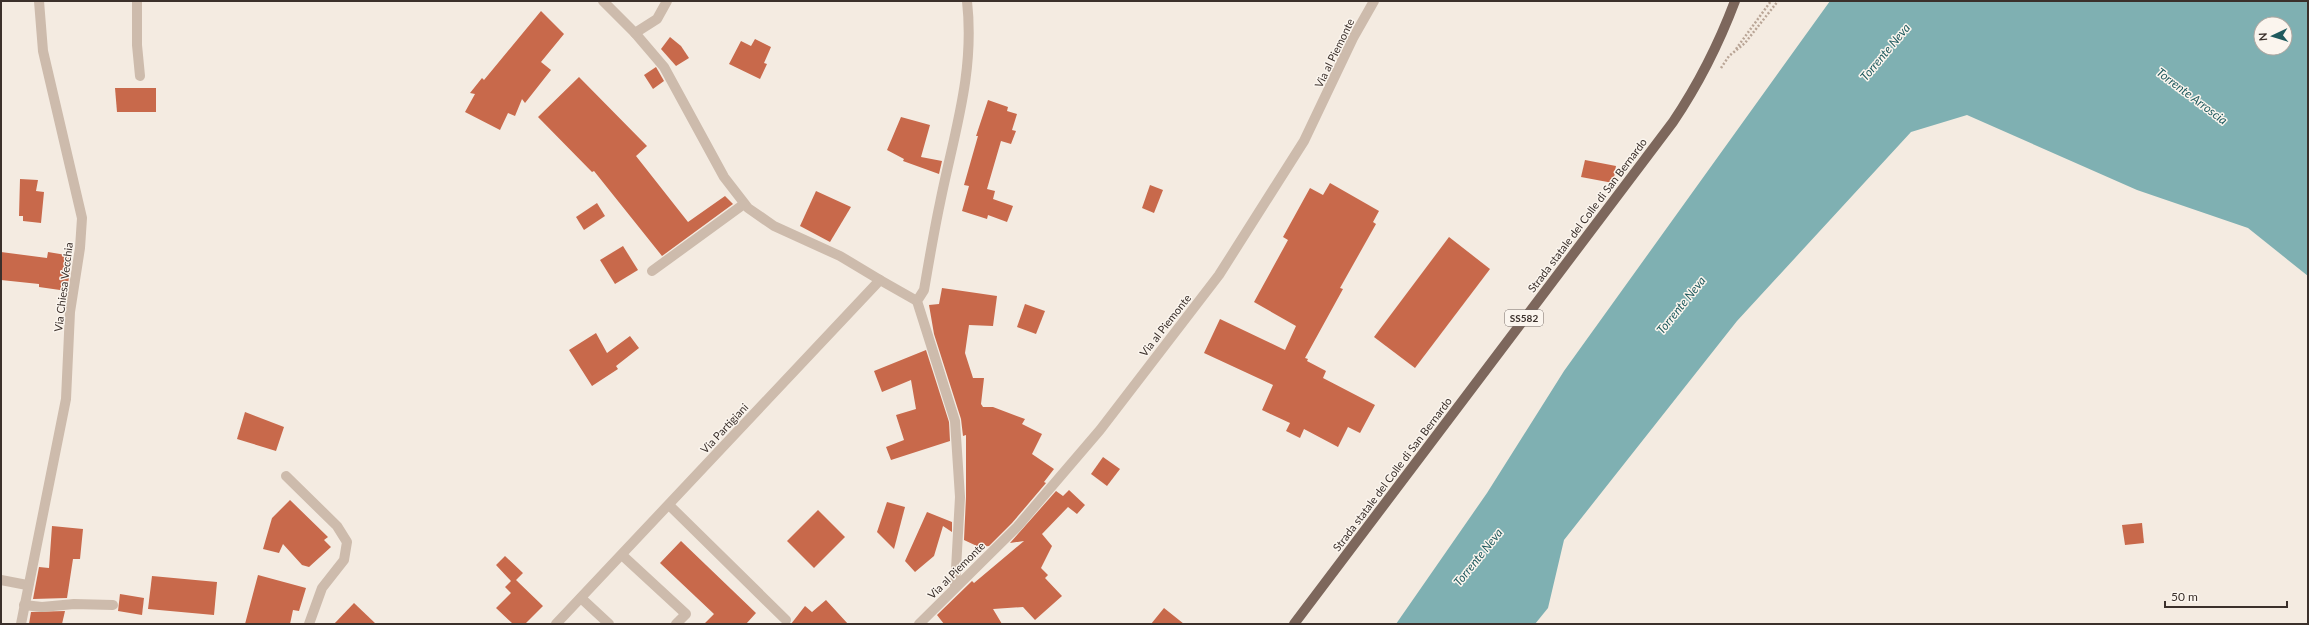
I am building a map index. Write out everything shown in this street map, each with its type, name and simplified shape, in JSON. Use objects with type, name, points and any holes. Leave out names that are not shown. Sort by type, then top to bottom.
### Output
[{"type":"main road","name":"Strada statale del Colle di San Bernardo","points":[[1294,624],[1650,152],[1698,84],[1709,63],[1735,1]]},
{"type":"street","name":"Via Chiesa Vecchia","points":[[21,624],[66,399],[70,312],[80,248],[82,218],[43,51],[39,1]]},
{"type":"street","points":[[137,1],[136,45],[140,76]]},
{"type":"street","points":[[603,1],[635,33],[664,67],[724,177],[744,204],[774,226],[840,256],[917,301],[955,421],[960,497],[955,587]]},
{"type":"street","points":[[635,33],[657,20],[667,1]]},
{"type":"street","points":[[917,301],[924,290],[940,203],[965,93],[970,30],[967,1]]},
{"type":"street","name":"Via al Piemonte","points":[[919,624],[1017,527],[1095,436],[1219,275],[1304,142],[1354,38],[1374,1]]},
{"type":"street","points":[[652,271],[744,204]]},
{"type":"street","name":"Via Partigiani","points":[[556,624],[880,280]]},
{"type":"street","points":[[286,476],[337,526],[347,542],[344,560],[322,588],[309,624]]},
{"type":"street","points":[[669,505],[786,620]]},
{"type":"street","points":[[622,555],[686,614],[676,624]]},
{"type":"street","points":[[1,580],[28,585]]},
{"type":"street","points":[[581,598],[609,624]]},
{"type":"street","points":[[24,605],[42,607],[74,604],[113,605]]},
{"type":"path","points":[[1729,56],[1743,41],[1771,1]]},
{"type":"path","points":[[1709,63],[1729,56],[1745,43],[1778,1]]},
{"type":"water","points":[[1830,1],[2308,1],[2308,276],[2248,228],[2137,190],[1967,115],[1911,132],[1737,321],[1564,540],[1548,608],[1535,624],[1396,624],[1487,493],[1564,371]]},
{"type":"building","points":[[541,11],[564,34],[541,62],[551,70],[525,103],[522,99],[515,116],[508,113],[500,130],[465,112],[475,94],[470,93],[482,78],[484,80]]},
{"type":"building","points":[[670,37],[681,46],[689,58],[676,66],[661,49]]},
{"type":"building","points":[[755,39],[771,47],[764,63],[767,64],[760,79],[729,64],[741,41],[751,46]]},
{"type":"building","points":[[656,67],[664,81],[653,89],[644,75]]},
{"type":"building","points":[[579,77],[647,146],[636,156],[688,222],[725,196],[733,204],[662,256],[594,171],[592,172],[538,117]]},
{"type":"building","points":[[115,88],[156,88],[156,112],[117,112]]},
{"type":"building","points":[[988,100],[1008,107],[1007,111],[1017,114],[1012,130],[1016,131],[1011,144],[1001,141],[987,189],[995,191],[993,199],[1013,206],[1007,222],[988,215],[987,219],[962,211],[969,186],[964,185],[978,136],[976,136]]},
{"type":"building","points":[[901,117],[930,125],[921,157],[942,161],[939,174],[903,161],[904,159],[887,150]]},
{"type":"building","points":[[1585,160],[1616,166],[1613,183],[1581,177]]},
{"type":"building","points":[[20,179],[38,180],[36,191],[44,192],[41,223],[23,221],[23,216],[19,216]]},
{"type":"building","points":[[1330,183],[1379,211],[1373,222],[1376,224],[1340,288],[1343,289],[1305,358],[1308,359],[1307,361],[1326,371],[1323,378],[1375,405],[1360,433],[1348,427],[1338,447],[1304,429],[1300,438],[1286,431],[1290,423],[1262,410],[1273,385],[1204,353],[1220,319],[1285,350],[1296,326],[1254,302],[1288,240],[1283,237],[1310,188],[1323,195]]},
{"type":"building","points":[[1150,185],[1163,190],[1154,213],[1142,208]]},
{"type":"building","points":[[816,191],[851,207],[830,242],[800,226]]},
{"type":"building","points":[[597,203],[605,216],[584,230],[576,217]]},
{"type":"building","points":[[1449,237],[1490,269],[1415,368],[1374,337]]},
{"type":"building","points":[[623,246],[638,270],[615,284],[600,260]]},
{"type":"building","points":[[1,252],[47,258],[48,252],[72,256],[67,291],[39,287],[39,284],[1,280]]},
{"type":"building","points":[[942,288],[997,296],[993,326],[969,325],[965,353],[973,378],[984,378],[981,404],[983,407],[993,407],[1025,419],[1022,424],[1042,434],[1032,454],[1054,469],[1044,482],[1046,483],[1012,523],[989,546],[979,547],[964,540],[966,435],[963,436],[961,419],[934,334],[929,305],[939,304]]},
{"type":"building","points":[[1025,304],[1045,311],[1036,334],[1017,327]]},
{"type":"building","points":[[596,333],[607,353],[630,336],[639,348],[616,366],[618,369],[592,386],[569,350]]},
{"type":"building","points":[[926,350],[949,422],[950,441],[891,460],[886,447],[904,440],[896,415],[916,409],[911,380],[882,392],[874,371]]},
{"type":"building","points":[[245,412],[284,427],[276,451],[237,439]]},
{"type":"building","points":[[1103,457],[1120,469],[1107,486],[1091,474]]},
{"type":"building","points":[[1069,490],[1085,505],[1077,514],[1068,507],[1042,534],[1052,546],[1041,568],[1048,575],[1045,578],[1062,596],[1035,620],[1023,607],[993,609],[1002,624],[944,624],[937,615],[972,581],[974,583],[1024,541],[1010,543],[1056,491],[1063,496]]},
{"type":"building","points":[[290,500],[328,537],[324,540],[331,547],[309,567],[302,565],[283,544],[279,553],[263,549],[272,518]]},
{"type":"building","points":[[887,502],[905,507],[894,549],[877,532]]},
{"type":"building","points":[[818,510],[845,537],[814,568],[787,541]]},
{"type":"building","points":[[927,512],[952,522],[952,532],[943,526],[934,556],[915,572],[905,561]]},
{"type":"building","points":[[2142,523],[2144,543],[2125,545],[2122,525]]},
{"type":"building","points":[[52,526],[83,529],[80,559],[73,559],[67,598],[33,599],[39,567],[49,568]]},
{"type":"building","points":[[681,541],[756,613],[746,624],[704,624],[714,614],[660,563]]},
{"type":"building","points":[[505,556],[523,573],[516,580],[543,606],[525,624],[513,624],[496,608],[511,593],[505,587],[511,581],[496,565]]},
{"type":"building","points":[[258,575],[306,588],[299,611],[293,610],[290,624],[245,624]]},
{"type":"building","points":[[152,576],[217,582],[214,615],[148,609]]},
{"type":"building","points":[[120,594],[144,598],[142,615],[118,611]]},
{"type":"building","points":[[826,600],[848,624],[791,624],[805,606],[812,612]]},
{"type":"building","points":[[354,603],[376,624],[334,624]]},
{"type":"building","points":[[1164,608],[1184,624],[1151,624]]},
{"type":"building","points":[[65,611],[62,624],[29,624],[31,612]]},
{"type":"water label","name":"Torrente Neva","points":[[1885,52]]},
{"type":"water label","name":"Torrente Arroscia","points":[[2192,96]]},
{"type":"water label","name":"Torrente Neva","points":[[1681,305]]},
{"type":"water label","name":"Torrente Neva","points":[[1478,557]]}]
